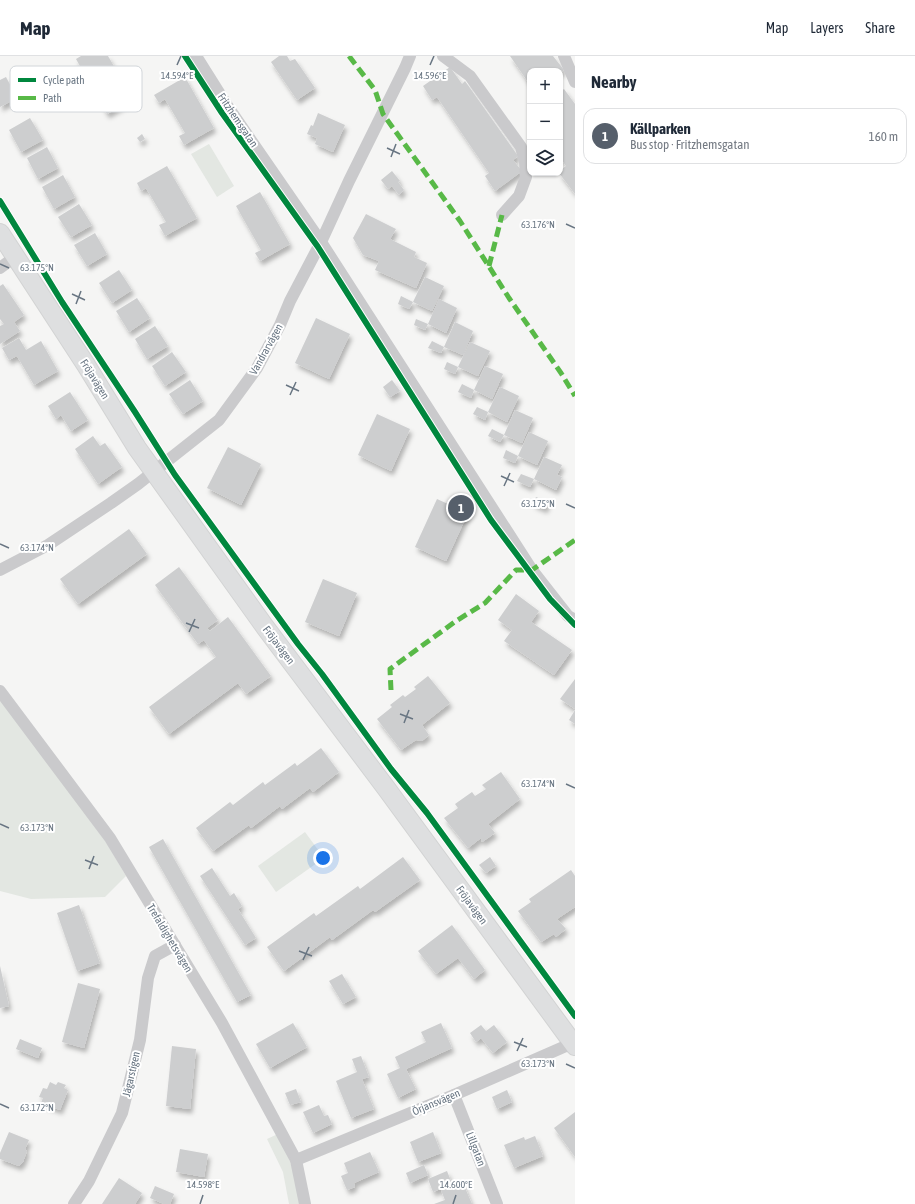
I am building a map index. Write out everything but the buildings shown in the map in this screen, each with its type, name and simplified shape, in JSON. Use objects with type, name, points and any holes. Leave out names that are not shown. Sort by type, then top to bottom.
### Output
[{"type":"street","name":"Fritzhemsgatan","points":[[196,56],[228,106],[321,242],[532,570],[573,620]]},
{"type":"street","name":"Vandrarvägen","points":[[0,570],[48,545],[133,488],[218,420],[258,368],[280,325],[290,301],[321,242],[410,56]]},
{"type":"street","points":[[443,56],[470,76],[521,147],[526,177],[519,196],[502,215]]},
{"type":"street","points":[[564,56],[575,82]]},
{"type":"street","name":"Fröjavägen","points":[[0,233],[86,365],[137,448],[265,627],[386,788],[574,1044]]},
{"type":"street","points":[[0,268],[15,257]]},
{"type":"street","name":"Trefaldighetsvägen","points":[[0,690],[110,838],[222,1023],[296,1160],[305,1204]]},
{"type":"street","name":"Jägarstigen","points":[[74,1204],[89,1181],[122,1113],[140,1040],[148,978],[155,956],[175,944]]},
{"type":"street","name":"Örjansvägen","points":[[296,1160],[574,1044]]},
{"type":"street","name":"Lillgatan","points":[[454,1095],[497,1204]]},
{"type":"shaded area","points":[[209,144],[234,186],[217,197],[191,154]]},
{"type":"shaded area","points":[[0,697],[106,842],[126,876],[105,897],[31,899],[0,891]]},
{"type":"shaded area","points":[[305,832],[324,858],[276,892],[258,866]]},
{"type":"shaded area","points":[[280,1133],[305,1204],[289,1204],[283,1172],[267,1139]]},
{"type":"marked path","points":[[349,56],[375,90],[383,114],[460,221],[509,298],[561,373],[575,396]]},
{"type":"marked path","points":[[489,266],[502,215]]},
{"type":"marked path","points":[[391,690],[390,669],[456,621],[485,603],[516,570],[532,570],[575,540]]},
{"type":"cycle path","points":[[185,56],[222,113],[318,247],[491,520],[550,599],[575,625]]},
{"type":"cycle path","points":[[0,201],[62,302],[175,475],[391,769],[427,813],[575,1016]]},
{"type":"place","name":"Källparken","points":[[461,508]]}]
